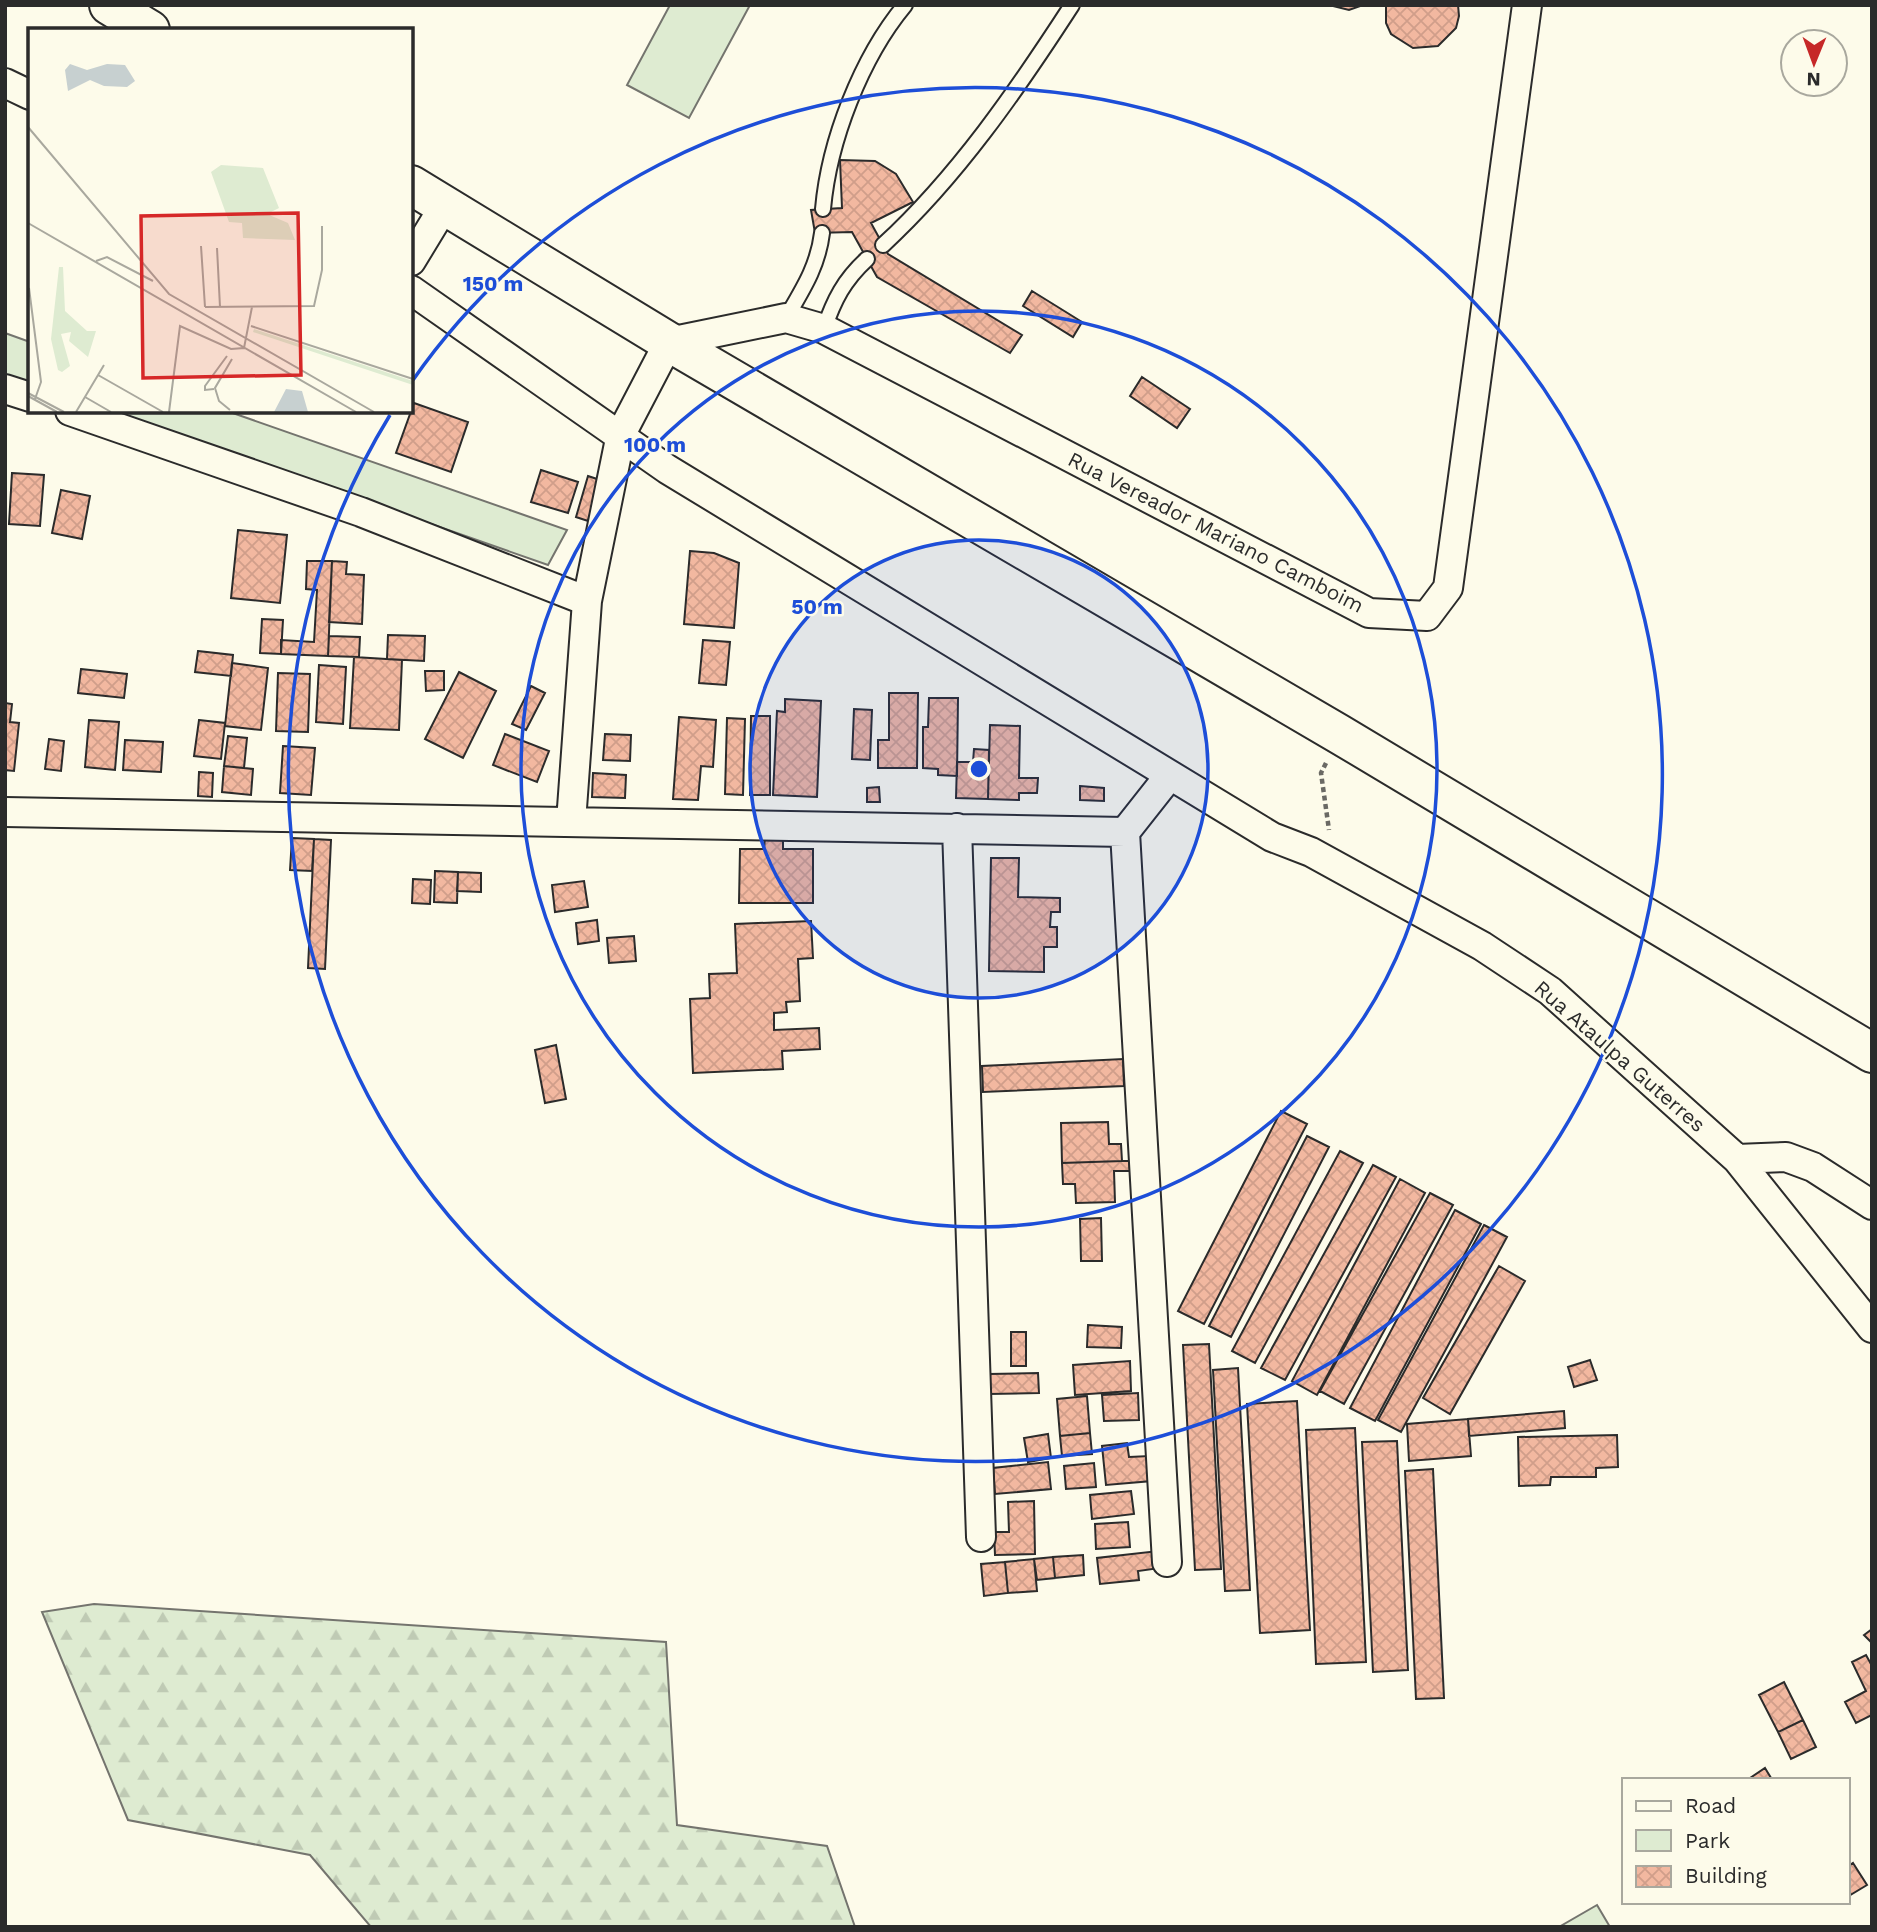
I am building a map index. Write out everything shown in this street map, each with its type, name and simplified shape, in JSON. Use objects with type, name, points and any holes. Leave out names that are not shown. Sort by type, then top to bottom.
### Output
[{"type":"highway","points":[[108,5],[147,28]]},
{"type":"highway","points":[[413,186],[669,342],[1339,734],[1872,1053]]},
{"type":"street","name":"Rua Vereador Mariano Camboim","points":[[669,342],[786,318],[824,329],[1369,612],[1427,616],[1448,588],[1527,5]]},
{"type":"street","points":[[5,83],[28,95]]},
{"type":"street","points":[[413,258],[445,205]]},
{"type":"street","name":"Rua Ataulpa Guterres","points":[[413,291],[621,434],[667,469],[1272,837],[1311,852],[1482,946],[1550,991],[1737,1159],[1872,1328]]},
{"type":"street","points":[[572,822],[587,601],[621,434],[669,342]]},
{"type":"street","points":[[5,389],[28,396]]},
{"type":"street","points":[[76,413],[361,512],[587,601]]},
{"type":"street","points":[[1167,1562],[1125,832],[1170,775]]},
{"type":"street","points":[[5,812],[1125,832]]},
{"type":"street","points":[[957,828],[981,1537]]},
{"type":"street","points":[[1737,1159],[1786,1157],[1813,1167],[1872,1205]]},
{"type":"lane","points":[[823,209],[826,171],[845,109],[894,19],[905,5]]},
{"type":"lane","points":[[883,245],[915,216],[1016,89],[1072,5]]},
{"type":"lane","points":[[786,318],[814,272],[820,257],[822,233]]},
{"type":"lane","points":[[824,329],[834,299],[848,276],[867,259]]},
{"type":"path","points":[[1311,852],[1329,830],[1321,773],[1339,734]]},
{"type":"green space","points":[[670,5],[750,5],[689,118],[627,85]]},
{"type":"green space","points":[[5,333],[28,341],[28,383],[5,375]]},
{"type":"green space","points":[[115,413],[233,413],[567,530],[548,565]]},
{"type":"green space","points":[[94,1604],[666,1642],[677,1825],[827,1846],[855,1927],[371,1927],[310,1855],[128,1820],[42,1612]]},
{"type":"green space","points":[[1597,1905],[1610,1927],[1559,1927]]},
{"type":"building","points":[[1329,5],[1363,5],[1349,10]]},
{"type":"building","points":[[1386,5],[1458,5],[1459,16],[1456,28],[1438,46],[1413,48],[1391,34],[1386,23]]},
{"type":"building","points":[[840,160],[875,161],[896,174],[913,202],[871,223],[888,254],[1022,335],[1010,353],[877,277],[852,232],[815,233],[811,210],[842,208]]},
{"type":"building","points":[[1032,291],[1082,322],[1073,337],[1023,306]]},
{"type":"building","points":[[1142,377],[1190,409],[1177,428],[1130,396]]},
{"type":"building","points":[[414,403],[468,422],[451,472],[396,453],[410,413],[413,413]]},
{"type":"building","points":[[541,470],[578,482],[568,513],[531,502]]},
{"type":"building","points":[[12,473],[44,475],[40,526],[9,524]]},
{"type":"building","points":[[588,476],[600,480],[588,521],[576,517]]},
{"type":"building","points":[[61,490],[90,496],[82,539],[52,533]]},
{"type":"building","points":[[238,530],[287,535],[280,603],[231,598]]},
{"type":"building","points":[[690,551],[714,553],[739,563],[734,628],[684,624]]},
{"type":"building","points":[[307,561],[332,561],[328,656],[281,654],[281,640],[314,642],[317,590],[306,589]]},
{"type":"building","points":[[332,561],[347,562],[346,574],[364,575],[362,624],[329,622]]},
{"type":"building","points":[[262,619],[283,620],[281,654],[260,653]]},
{"type":"building","points":[[388,635],[425,636],[424,661],[387,659]]},
{"type":"building","points":[[329,636],[360,637],[359,657],[328,656]]},
{"type":"building","points":[[703,640],[730,642],[726,685],[699,683]]},
{"type":"building","points":[[198,651],[233,655],[231,676],[195,672]]},
{"type":"building","points":[[354,657],[402,660],[399,730],[350,728]]},
{"type":"building","points":[[232,663],[268,668],[261,730],[225,726]]},
{"type":"building","points":[[319,665],[346,667],[343,724],[316,722]]},
{"type":"building","points":[[81,669],[127,674],[124,698],[78,693]]},
{"type":"building","points":[[425,671],[444,671],[444,690],[426,691]]},
{"type":"building","points":[[459,672],[496,691],[463,758],[425,739]]},
{"type":"building","points":[[278,673],[310,674],[308,732],[276,731]]},
{"type":"building","points":[[531,686],[545,693],[526,730],[512,724]]},
{"type":"building","points":[[889,693],[918,693],[917,768],[878,768],[878,740],[889,740]]},
{"type":"building","points":[[929,698],[958,698],[957,776],[938,775],[938,769],[923,768],[923,727],[928,727]]},
{"type":"building","points":[[785,699],[821,701],[817,797],[773,795],[777,711],[785,712]]},
{"type":"building","points":[[5,703],[12,704],[10,722],[19,723],[14,771],[5,770]]},
{"type":"building","points":[[854,709],[872,710],[870,760],[852,759]]},
{"type":"building","points":[[751,716],[770,716],[770,795],[750,795]]},
{"type":"building","points":[[679,717],[716,720],[713,767],[701,766],[698,800],[673,799]]},
{"type":"building","points":[[727,718],[745,719],[743,795],[725,794]]},
{"type":"building","points":[[89,720],[119,722],[115,770],[85,767]]},
{"type":"building","points":[[199,720],[225,723],[221,759],[194,756]]},
{"type":"building","points":[[990,725],[1020,726],[1019,778],[1038,778],[1037,793],[1019,793],[1019,800],[988,799]]},
{"type":"building","points":[[505,734],[549,751],[537,782],[493,765]]},
{"type":"building","points":[[605,734],[631,735],[630,761],[603,760]]},
{"type":"building","points":[[228,736],[247,738],[244,768],[224,766]]},
{"type":"building","points":[[49,739],[64,741],[61,771],[45,769]]},
{"type":"building","points":[[125,740],[163,742],[161,772],[123,770]]},
{"type":"building","points":[[283,746],[315,748],[311,795],[280,793]]},
{"type":"building","points":[[974,749],[989,750],[988,799],[956,798],[957,762],[973,762]]},
{"type":"building","points":[[224,766],[253,769],[251,795],[222,792]]},
{"type":"building","points":[[199,772],[213,773],[212,797],[198,796]]},
{"type":"building","points":[[593,773],[626,775],[625,798],[592,797]]},
{"type":"building","points":[[1080,786],[1104,788],[1104,801],[1080,800]]},
{"type":"building","points":[[879,787],[880,802],[867,802],[867,788]]},
{"type":"building","points":[[292,838],[314,839],[312,871],[290,870]]},
{"type":"building","points":[[765,838],[783,839],[783,849],[813,849],[813,903],[739,903],[740,849],[764,849]]},
{"type":"building","points":[[314,839],[331,840],[325,969],[308,968]]},
{"type":"building","points":[[991,858],[1019,858],[1018,897],[1060,898],[1060,912],[1051,912],[1050,927],[1057,927],[1057,947],[1044,947],[1044,972],[989,971]]},
{"type":"building","points":[[435,871],[458,872],[457,903],[434,902]]},
{"type":"building","points":[[458,872],[481,873],[481,892],[457,891]]},
{"type":"building","points":[[413,879],[431,880],[430,904],[412,903]]},
{"type":"building","points":[[584,881],[588,907],[555,912],[552,885]]},
{"type":"building","points":[[597,920],[599,941],[578,944],[576,923]]},
{"type":"building","points":[[811,921],[813,958],[798,959],[800,1001],[786,1002],[787,1012],[774,1013],[774,1030],[819,1028],[820,1049],[782,1051],[783,1069],[693,1073],[690,999],[710,998],[709,974],[737,973],[735,924]]},
{"type":"building","points":[[634,936],[636,961],[609,963],[607,938]]},
{"type":"building","points":[[556,1045],[566,1099],[545,1103],[535,1050]]},
{"type":"building","points":[[1123,1059],[1124,1086],[983,1092],[982,1066]]},
{"type":"building","points":[[1281,1111],[1307,1124],[1204,1324],[1178,1311]]},
{"type":"building","points":[[1108,1122],[1109,1144],[1121,1144],[1122,1161],[1062,1163],[1061,1123]]},
{"type":"building","points":[[1307,1136],[1329,1147],[1231,1337],[1209,1326]]},
{"type":"building","points":[[1340,1151],[1363,1163],[1255,1363],[1232,1351]]},
{"type":"building","points":[[1129,1161],[1130,1171],[1114,1171],[1115,1202],[1076,1203],[1075,1184],[1063,1184],[1062,1163]]},
{"type":"building","points":[[1373,1165],[1396,1177],[1285,1380],[1261,1368]]},
{"type":"building","points":[[1400,1179],[1425,1193],[1317,1395],[1292,1381]]},
{"type":"building","points":[[1430,1193],[1453,1205],[1344,1404],[1320,1391]]},
{"type":"building","points":[[1455,1210],[1481,1224],[1375,1421],[1350,1408]]},
{"type":"building","points":[[1101,1218],[1102,1261],[1081,1261],[1080,1219]]},
{"type":"building","points":[[1484,1225],[1507,1237],[1401,1432],[1378,1420]]},
{"type":"building","points":[[1499,1266],[1525,1281],[1450,1414],[1423,1398]]},
{"type":"building","points":[[1088,1325],[1122,1327],[1121,1348],[1087,1347]]},
{"type":"building","points":[[1011,1332],[1026,1332],[1026,1366],[1011,1366]]},
{"type":"building","points":[[1209,1344],[1221,1569],[1195,1570],[1183,1345]]},
{"type":"building","points":[[1590,1360],[1597,1380],[1574,1387],[1568,1367]]},
{"type":"building","points":[[1130,1361],[1131,1391],[1075,1395],[1073,1365]]},
{"type":"building","points":[[1238,1368],[1250,1590],[1225,1591],[1213,1370]]},
{"type":"building","points":[[1038,1373],[1039,1393],[989,1394],[989,1374]]},
{"type":"building","points":[[1138,1393],[1139,1420],[1104,1421],[1102,1395]]},
{"type":"building","points":[[1087,1396],[1090,1433],[1060,1436],[1057,1399]]},
{"type":"building","points":[[1297,1401],[1310,1630],[1260,1633],[1247,1404]]},
{"type":"building","points":[[1564,1411],[1565,1428],[1469,1436],[1468,1419]]},
{"type":"building","points":[[1468,1419],[1471,1456],[1409,1461],[1407,1424]]},
{"type":"building","points":[[1355,1428],[1366,1662],[1316,1664],[1306,1430]]},
{"type":"building","points":[[1090,1433],[1092,1454],[1062,1456],[1060,1436]]},
{"type":"building","points":[[1048,1434],[1051,1458],[1028,1462],[1024,1438]]},
{"type":"building","points":[[1617,1435],[1618,1467],[1596,1468],[1596,1477],[1551,1477],[1550,1485],[1519,1486],[1518,1437]]},
{"type":"building","points":[[1397,1441],[1408,1670],[1373,1672],[1362,1442]]},
{"type":"building","points":[[1127,1443],[1129,1457],[1150,1456],[1152,1481],[1106,1485],[1102,1446]]},
{"type":"building","points":[[1048,1462],[1051,1489],[995,1494],[993,1468]]},
{"type":"building","points":[[1094,1463],[1096,1487],[1066,1489],[1064,1466]]},
{"type":"building","points":[[1433,1469],[1444,1698],[1416,1699],[1405,1471]]},
{"type":"building","points":[[1131,1491],[1134,1514],[1092,1519],[1090,1495]]},
{"type":"building","points":[[1034,1501],[1035,1554],[995,1555],[994,1532],[1009,1532],[1008,1502]]},
{"type":"building","points":[[1128,1522],[1130,1547],[1096,1549],[1095,1524]]},
{"type":"building","points":[[1158,1551],[1160,1568],[1138,1571],[1139,1580],[1100,1584],[1097,1558]]},
{"type":"building","points":[[1083,1555],[1084,1575],[1055,1578],[1053,1557]]},
{"type":"building","points":[[1053,1557],[1055,1578],[1037,1580],[1034,1559]]},
{"type":"building","points":[[1034,1559],[1037,1591],[1008,1593],[1005,1562]]},
{"type":"building","points":[[1005,1562],[1008,1593],[984,1596],[981,1564]]},
{"type":"building","points":[[1872,1629],[1872,1643],[1864,1635]]},
{"type":"building","points":[[1866,1655],[1872,1666],[1872,1715],[1856,1723],[1845,1702],[1866,1691],[1852,1662]]},
{"type":"building","points":[[1784,1682],[1803,1720],[1778,1732],[1759,1695]]},
{"type":"building","points":[[1803,1720],[1816,1747],[1791,1759],[1778,1732]]},
{"type":"building","points":[[1765,1768],[1771,1778],[1750,1778]]},
{"type":"building","points":[[1853,1863],[1867,1885],[1849,1896],[1849,1866]]}]
